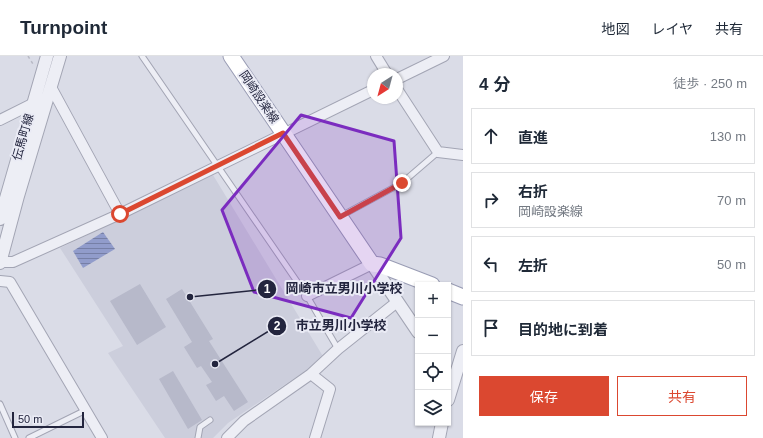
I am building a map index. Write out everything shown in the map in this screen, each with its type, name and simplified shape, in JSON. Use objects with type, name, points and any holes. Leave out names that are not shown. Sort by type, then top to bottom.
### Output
[{"type":"main road","name":"岡崎設楽線","points":[[231,56],[372,264]]},
{"type":"main road","points":[[372,264],[380,265],[424,282]]},
{"type":"main road","points":[[451,292],[463,297]]},
{"type":"street","name":"伝馬町線","points":[[0,219],[47,56]]},
{"type":"street","points":[[60,56],[18,196],[0,263],[13,262],[120,214],[367,93]]},
{"type":"street","points":[[376,56],[383,68]]},
{"type":"street","points":[[403,75],[444,56]]},
{"type":"street","points":[[51,87],[120,214]]},
{"type":"street","points":[[403,98],[438,152],[463,155]]},
{"type":"street","points":[[0,120],[32,104]]},
{"type":"street","points":[[307,296],[372,264],[415,328]]},
{"type":"street","points":[[0,282],[10,282],[102,438]]},
{"type":"street","points":[[227,438],[244,421],[311,374],[338,349],[397,302]]},
{"type":"street","points":[[451,377],[463,351]]},
{"type":"street","points":[[311,374],[330,389],[315,438]]},
{"type":"street","points":[[439,438],[441,426]]},
{"type":"lane","points":[[142,56],[307,296],[338,349]]},
{"type":"lane","points":[[340,217],[402,183],[438,152]]},
{"type":"lane","points":[[0,404],[15,438]]},
{"type":"lane","points":[[29,438],[86,410]]},
{"type":"lane","points":[[198,438],[200,427],[210,420]]},
{"type":"highlighted area","points":[[301,115],[394,141],[401,238],[351,318],[254,292],[222,210]]},
{"type":"shaded area","points":[[213,175],[324,358],[228,423],[213,438],[165,438],[108,353],[123,346],[60,248]]},
{"type":"water","points":[[103,232],[115,249],[83,268],[73,251]]},
{"type":"building","points":[[140,284],[166,327],[137,345],[110,301]]},
{"type":"building","points":[[182,289],[213,339],[209,341],[248,402],[234,411],[224,396],[216,401],[206,385],[212,382],[201,366],[197,368],[184,347],[192,342],[166,299]]},
{"type":"building","points":[[173,371],[202,420],[188,429],[159,379]]},
{"type":"place","name":"岡崎市立男川小学校","points":[[190,297]]},
{"type":"place","name":"市立男川小学校","points":[[215,364]]},
{"type":"route","points":[[120,214],[283,133],[340,217],[402,183]]}]
